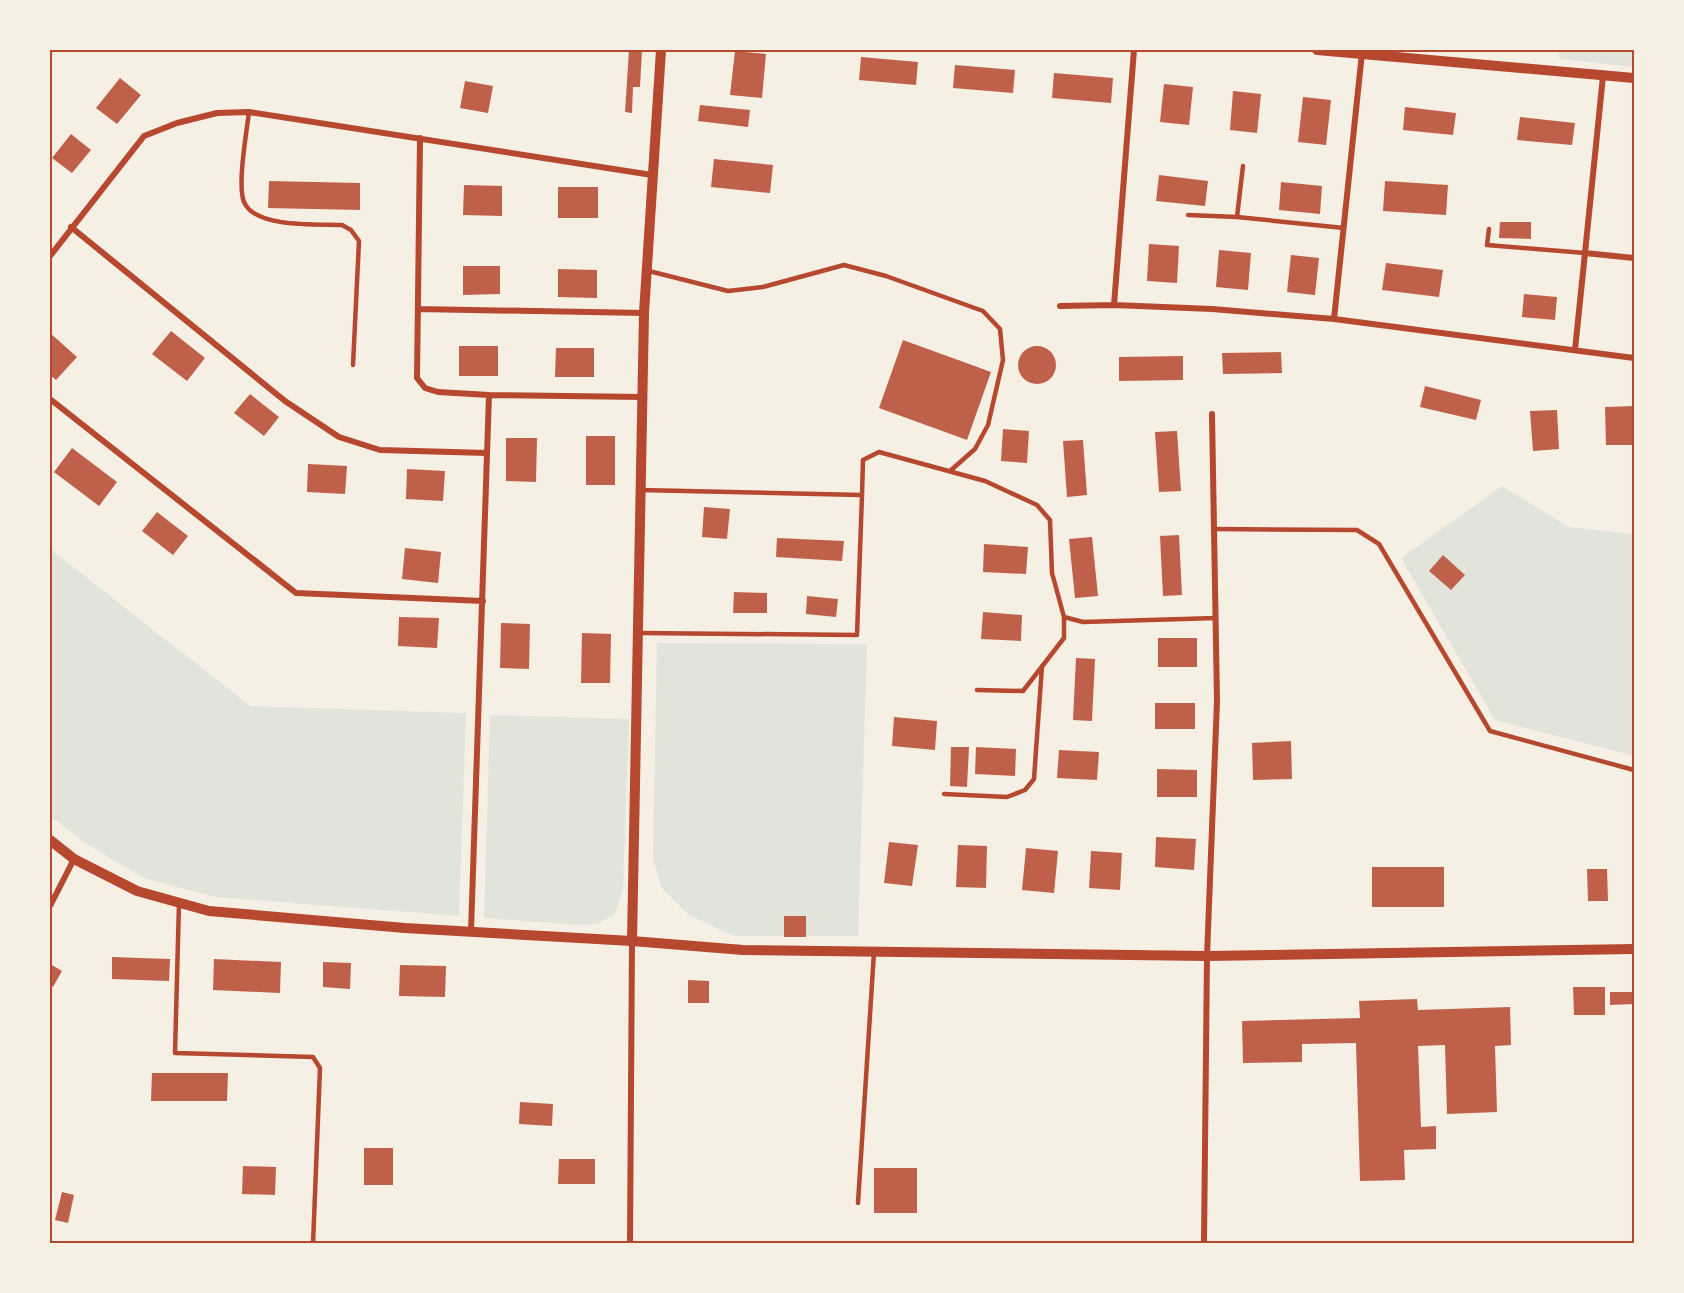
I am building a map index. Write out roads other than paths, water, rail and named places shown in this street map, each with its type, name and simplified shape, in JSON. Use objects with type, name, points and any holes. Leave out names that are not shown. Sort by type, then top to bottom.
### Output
[{"type":"street","points":[[630,1244],[632,941],[640,633],[644,313],[661,50]]},
{"type":"street","points":[[1114,305],[1134,50]]},
{"type":"street","points":[[1317,50],[1362,51],[1635,78]]},
{"type":"street","points":[[1335,319],[1362,51]]},
{"type":"street","points":[[1575,350],[1603,76]]},
{"type":"street","points":[[50,256],[144,136],[177,123],[217,113],[249,112],[652,175]]},
{"type":"street","points":[[420,138],[417,378],[425,388],[438,392],[489,395],[643,397]]},
{"type":"street","points":[[72,227],[285,401],[339,437],[380,450],[487,453]]},
{"type":"street","points":[[1585,253],[1635,258]]},
{"type":"street","points":[[1060,306],[1114,305],[1212,309],[1335,319],[1635,358]]},
{"type":"street","points":[[418,309],[644,313]]},
{"type":"street","points":[[471,932],[489,395]]},
{"type":"street","points":[[50,399],[296,593],[483,601]]},
{"type":"street","points":[[1204,1244],[1207,956],[1217,701],[1212,414]]},
{"type":"street","points":[[50,840],[74,859],[137,891],[209,911],[471,932],[743,950],[874,952],[1207,956],[1635,949]]},
{"type":"street","points":[[50,906],[74,859]]},
{"type":"lane","points":[[249,112],[241,185],[244,204],[259,216],[275,222],[342,225],[351,230],[359,241],[353,365]]},
{"type":"lane","points":[[1237,217],[1243,166]]},
{"type":"lane","points":[[1188,215],[1237,217],[1344,228]]},
{"type":"lane","points":[[1489,229],[1487,244],[1585,253]]},
{"type":"lane","points":[[646,270],[728,291],[763,286],[844,265],[886,276],[983,311],[1000,328],[1003,360],[988,425],[975,449],[950,471]]},
{"type":"lane","points":[[640,633],[857,635],[863,460],[879,452],[985,481],[1036,505],[1050,520],[1052,573],[1064,617],[1064,638],[1023,691],[977,690]]},
{"type":"lane","points":[[640,489],[862,495]]},
{"type":"lane","points":[[1214,529],[1357,530],[1379,544],[1490,731],[1635,770]]},
{"type":"lane","points":[[1064,617],[1083,622],[1215,618]]},
{"type":"lane","points":[[944,795],[1007,797],[1025,790],[1034,779],[1042,666]]},
{"type":"lane","points":[[179,903],[175,1053],[313,1057],[320,1068],[313,1244]]},
{"type":"lane","points":[[858,1203],[874,952]]}]
